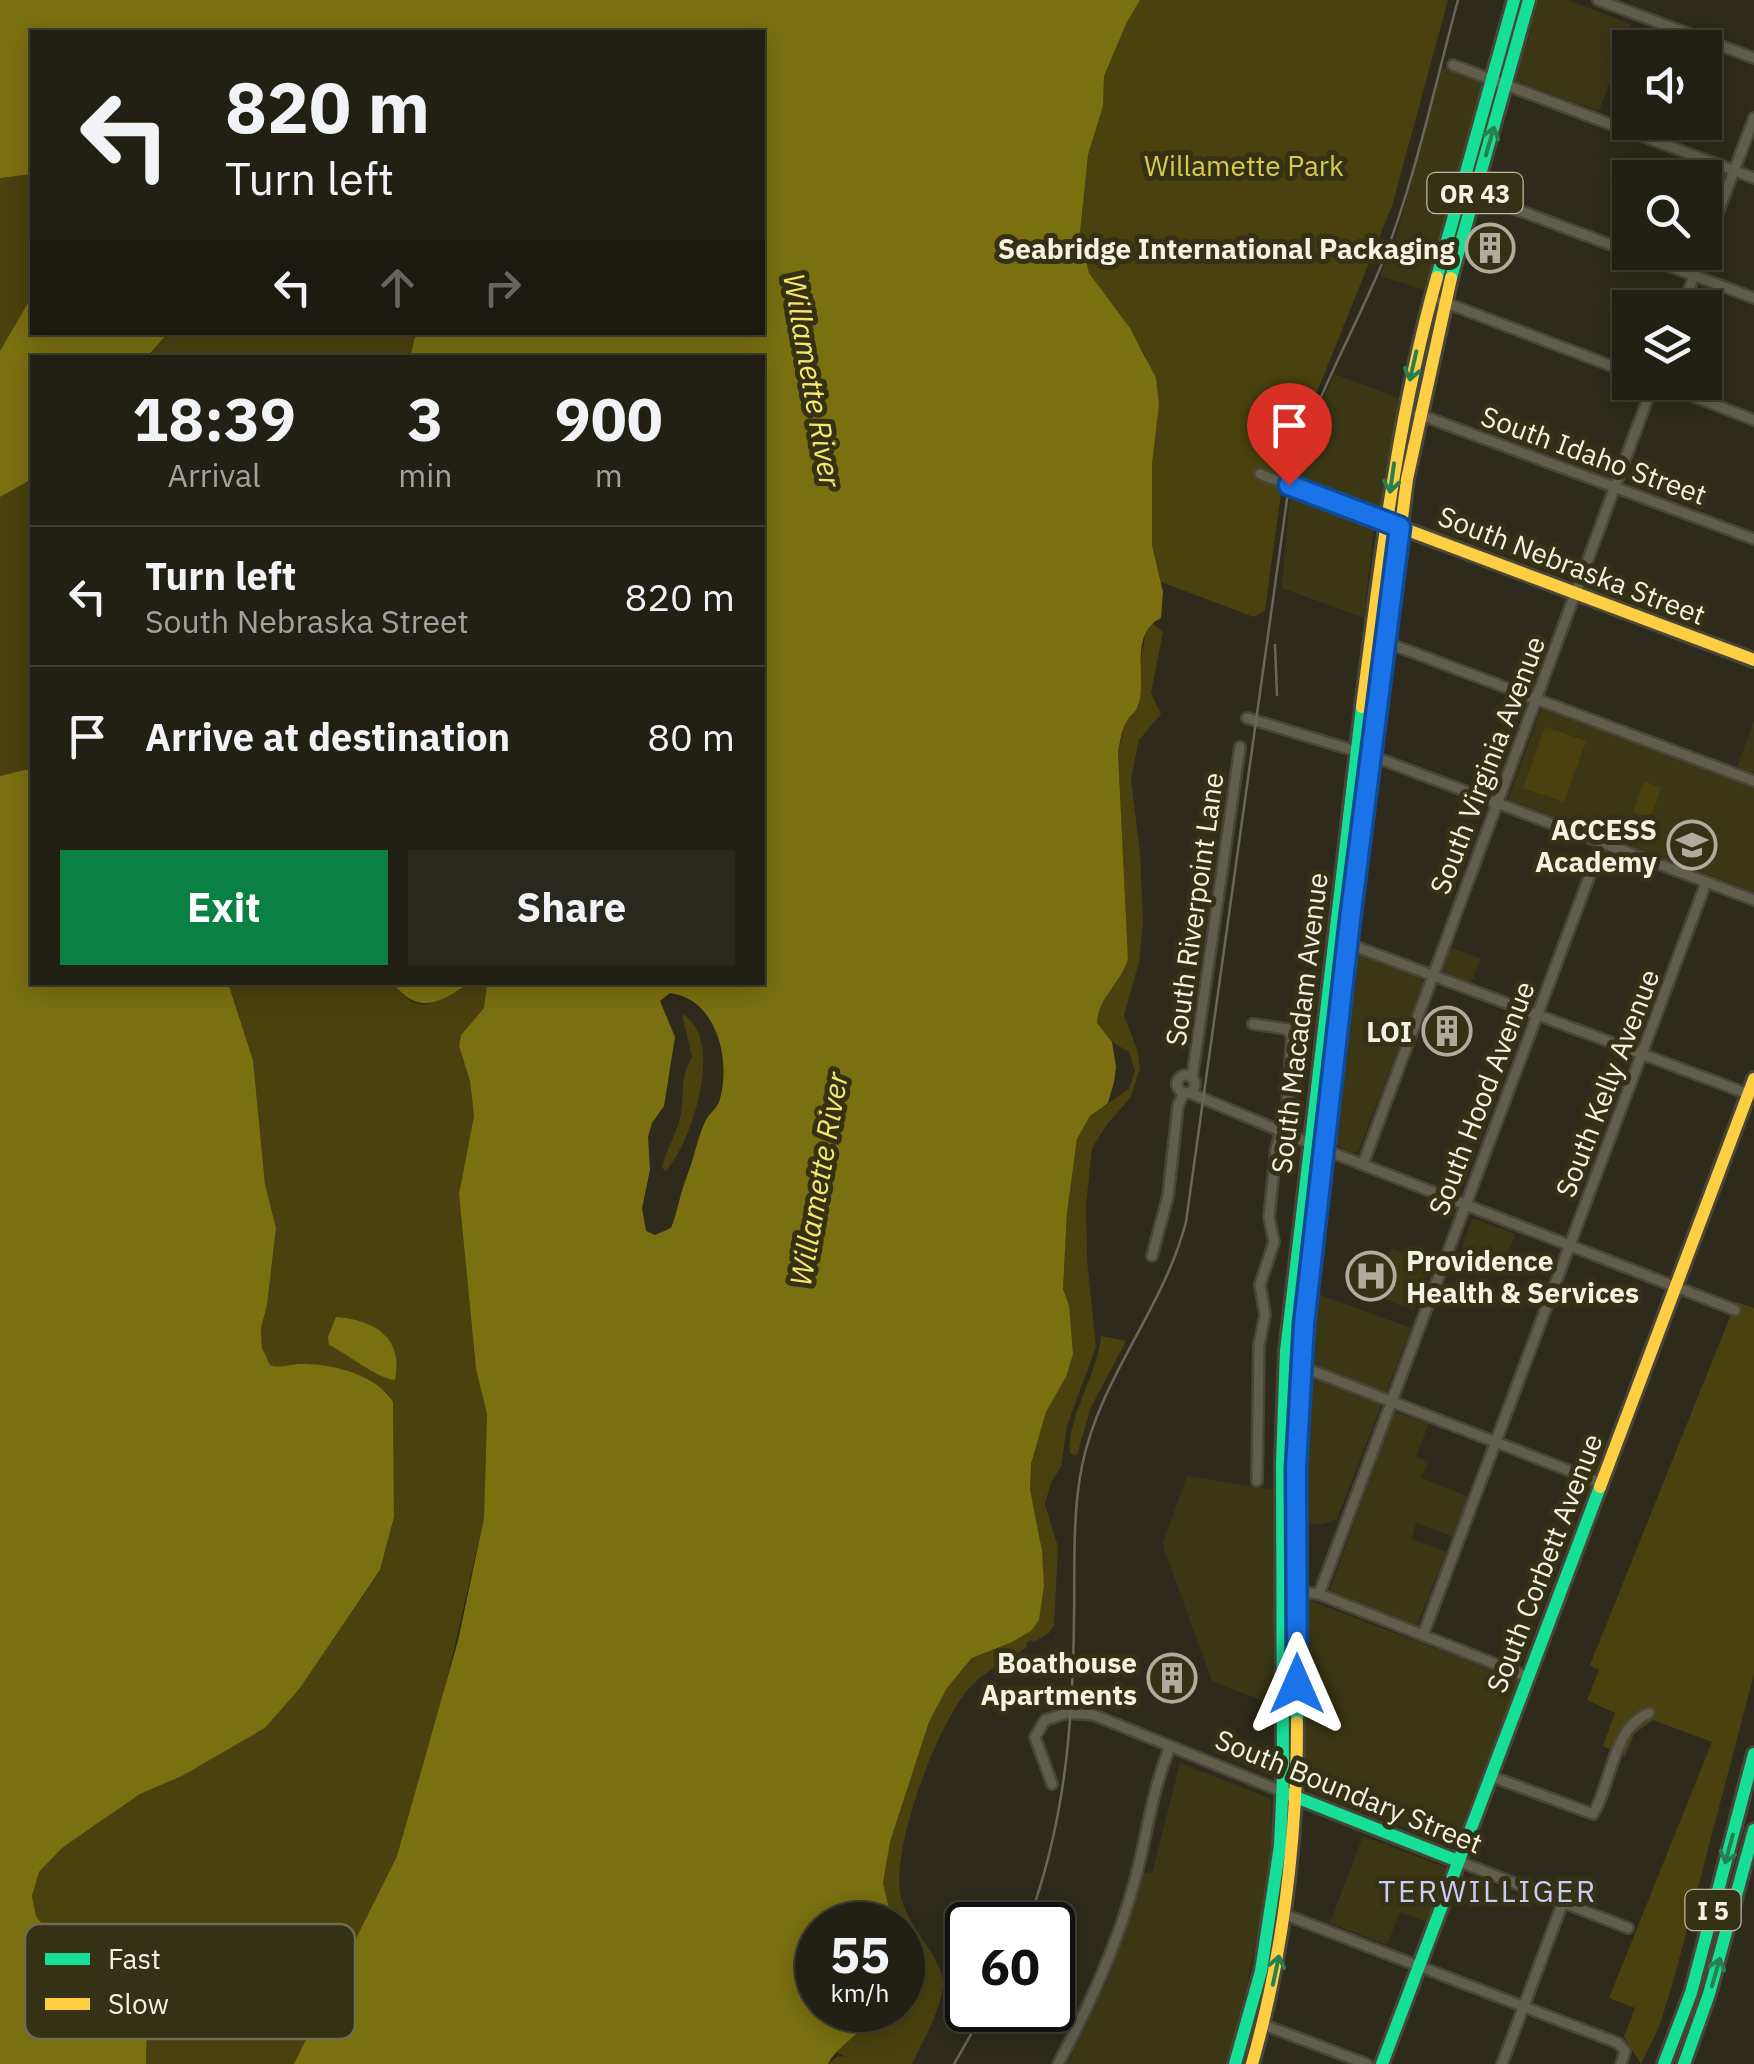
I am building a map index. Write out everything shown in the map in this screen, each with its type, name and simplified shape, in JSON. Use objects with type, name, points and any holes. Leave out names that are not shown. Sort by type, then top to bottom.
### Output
[{"type":"main road","name":"South Macadam Avenue","points":[[1235,2064],[1259,1979],[1277,1875],[1283,1792],[1286,1365],[1357,752],[1394,524],[1437,300],[1475,194],[1514,0]]},
{"type":"main road","name":"South Macadam Avenue","points":[[1252,2064],[1286,1914],[1297,1798],[1296,1468],[1300,1366],[1385,642],[1397,442],[1499,82],[1530,0]]},
{"type":"main road","name":"South Nebraska Street","points":[[1394,524],[1754,660]]},
{"type":"main road","name":"South Corbett Avenue","points":[[1382,2064],[1754,1079]]},
{"type":"main road","name":"I 5","points":[[1664,2064],[1691,1993],[1754,1754]]},
{"type":"main road","name":"South Boundary Street","points":[[1283,1792],[1458,1861]]},
{"type":"main road","name":"I 5","points":[[1684,2064],[1714,1978],[1754,1830]]},
{"type":"main road","points":[[1259,1979],[1256,2007],[1264,2024]]},
{"type":"street","points":[[1598,0],[1754,58]]},
{"type":"street","points":[[1452,64],[1754,178]]},
{"type":"street","points":[[1722,202],[1754,118]]},
{"type":"street","points":[[1475,194],[1612,245]]},
{"type":"street","points":[[1678,270],[1754,298]]},
{"type":"street","points":[[1689,290],[1696,270]]},
{"type":"street","points":[[1437,300],[1612,366]]},
{"type":"street","name":"South Virginia Avenue","points":[[1362,1164],[1648,400]]},
{"type":"street","points":[[1702,400],[1754,420]]},
{"type":"street","name":"South Idaho Street","points":[[1418,414],[1754,539]]},
{"type":"street","name":"South Nebraska Street","points":[[1260,474],[1394,524]]},
{"type":"street","points":[[1385,642],[1754,781]]},
{"type":"street","points":[[1247,718],[1372,756],[1754,900]]},
{"type":"street","name":"South Riverpoint Lane","points":[[1192,1078],[1240,747]]},
{"type":"street","name":"South Hood Avenue","points":[[1319,1594],[1602,842]]},
{"type":"street","name":"South Kelly Avenue","points":[[1422,1635],[1706,883]]},
{"type":"street","points":[[1332,947],[1347,946],[1432,975],[1751,1094]]},
{"type":"street","points":[[1253,1024],[1287,1029],[1292,1036],[1269,1217],[1274,1242],[1260,1285],[1265,1315],[1259,1345],[1257,1481]]},
{"type":"street","points":[[1152,1256],[1168,1196],[1178,1106],[1187,1093],[1195,1086],[1192,1078],[1185,1075],[1177,1081],[1177,1088],[1187,1093],[1735,1310]]},
{"type":"street","points":[[1286,1365],[1300,1366],[1600,1483]]},
{"type":"street","points":[[1282,1590],[1319,1594],[1528,1676]]},
{"type":"street","name":"South Boundary Street","points":[[1052,1784],[1035,1737],[1045,1720],[1080,1712],[1283,1792]]},
{"type":"street","points":[[1490,1776],[1592,1814],[1624,1738],[1635,1721],[1649,1713]]},
{"type":"street","points":[[1058,2064],[1088,2008],[1119,1935],[1140,1864],[1156,1782],[1170,1747]]},
{"type":"street","name":"South Boundary Street","points":[[1458,1861],[1628,1928]]},
{"type":"street","points":[[1502,2064],[1563,1902]]},
{"type":"street","points":[[1286,1914],[1624,2048],[1620,2064]]},
{"type":"street","points":[[1264,2024],[1368,2064]]},
{"type":"shaded area","points":[[1539,0],[1568,0],[1631,24],[1629,30],[1612,30],[1612,76],[1599,111],[1516,81]]},
{"type":"shaded area","points":[[1442,67],[1485,82],[1425,290],[1380,276],[1398,230]]},
{"type":"shaded area","points":[[1334,374],[1399,398],[1380,509],[1294,477]]},
{"type":"shaded area","points":[[1290,494],[1374,525],[1364,618],[1282,588]]},
{"type":"shaded area","name":"ACCESS Academy","points":[[1542,707],[1754,787],[1754,892],[1508,799]]},
{"type":"shaded area","points":[[1754,721],[1754,773],[1737,767]]},
{"type":"shaded area","points":[[1449,947],[1481,959],[1471,983],[1442,970]]},
{"type":"shaded area","points":[[1353,953],[1419,976],[1423,983],[1359,1150],[1354,1153],[1336,1145],[1334,1139]]},
{"type":"shaded area","points":[[1473,1218],[1515,1234],[1504,1264],[1462,1248]]},
{"type":"shaded area","points":[[1392,1248],[1431,1262],[1414,1310],[1375,1295]]},
{"type":"shaded area","points":[[1312,1292],[1411,1328],[1337,1519],[1323,1524],[1300,1523]]},
{"type":"shaded area","points":[[1394,1412],[1429,1423],[1416,1457],[1428,1462],[1421,1478],[1469,1497],[1454,1537],[1416,1523],[1412,1539],[1446,1552],[1417,1626],[1330,1590]]},
{"type":"shaded area","points":[[1187,1476],[1275,1490],[1275,1706],[1212,1681],[1163,1542]]},
{"type":"shaded area","points":[[1303,1598],[1518,1680],[1454,1846],[1304,1789]]},
{"type":"shaded area","points":[[1180,1763],[1271,1799],[1272,1843],[1262,1915],[1225,2064],[1067,2064],[1109,1977],[1145,1872],[1152,1874]]},
{"type":"shaded area","points":[[1363,1836],[1447,1868],[1427,1922],[1400,1912],[1387,1945],[1330,1923]]},
{"type":"green space","name":"Willamette Park","points":[[1140,0],[1448,0],[1392,206],[1304,424],[1281,493],[1265,610],[1254,617],[1161,582],[1152,545],[1152,464],[1159,404],[1146,357],[1130,328],[1089,273],[1080,233],[1088,155],[1103,106],[1104,76]]},
{"type":"green space","points":[[30,174],[30,299],[0,351],[0,178]]},
{"type":"green space","points":[[166,335],[416,335],[410,355],[150,355]]},
{"type":"green space","points":[[30,480],[30,770],[0,776],[0,497]]},
{"type":"green space","points":[[1152,623],[1163,632],[1151,693],[1161,714],[1139,740],[1131,779],[1143,923],[1139,962],[1124,1015],[1140,1069],[1130,1098],[1092,1148],[1086,1205],[1087,1260],[1096,1347],[1067,1425],[1061,1467],[1051,1482],[1045,1504],[1058,1547],[1054,1625],[1049,1633],[1026,1643],[1027,1647],[971,1686],[958,1703],[932,1754],[911,1814],[900,1870],[902,1902],[888,1902],[883,1883],[890,1842],[929,1722],[947,1688],[973,1658],[1010,1643],[1039,1619],[1044,1586],[1030,1490],[1031,1464],[1046,1412],[1066,1377],[1069,1305],[1063,1289],[1067,1213],[1077,1139],[1090,1116],[1129,1089],[1135,1071],[1129,1052],[1112,1042],[1097,1024],[1102,1006],[1128,959],[1118,753],[1125,723],[1139,706],[1146,631]]},
{"type":"green space","points":[[1545,727],[1586,741],[1564,802],[1523,788]]},
{"type":"green space","points":[[1644,781],[1661,788],[1650,818],[1633,811]]},
{"type":"green space","points":[[229,985],[395,985],[415,1003],[424,1005],[464,985],[487,985],[484,1008],[461,1035],[459,1046],[470,1081],[474,1116],[459,1195],[476,1369],[487,1414],[484,1518],[435,1732],[397,1856],[355,1945],[355,1924],[42,1924],[36,1916],[32,1896],[39,1872],[62,1848],[140,1794],[182,1776],[265,1728],[300,1688],[380,1571],[394,1517],[393,1402],[387,1392],[298,1364],[277,1368],[269,1365],[262,1348],[261,1328],[276,1228],[265,1184],[253,1060]]},
{"type":"green space","points":[[682,1014],[695,1026],[702,1044],[703,1066],[694,1115],[666,1171],[662,1168],[679,1120],[684,1079],[692,1057]]},
{"type":"green space","points":[[1736,1302],[1754,1308],[1754,1674],[1674,1979],[1659,2027],[1641,2064],[1624,2037],[1635,2008],[1609,1998],[1712,1742],[1653,1720],[1634,1734],[1625,1756],[1603,1746],[1615,1713],[1587,1700],[1599,1670],[1590,1665]]},
{"type":"green space","points":[[1101,1336],[1126,1341],[1091,1407],[1077,1455],[1070,1454],[1073,1426]]},
{"type":"green space","points":[[925,1943],[939,1966],[943,1987],[935,2016],[912,2064],[828,2064],[838,2056],[846,2057],[835,2051],[859,2032],[925,2032]]},
{"type":"green space","points":[[146,2039],[311,2039],[299,2064],[146,2064]]},
{"type":"water","name":"Willamette River","points":[[0,0],[1140,0],[1104,76],[1103,106],[1088,155],[1080,233],[1089,273],[1130,328],[1156,378],[1159,405],[1152,464],[1152,545],[1163,592],[1161,618],[1151,625],[1142,647],[1140,698],[1123,728],[1118,753],[1128,959],[1102,1005],[1097,1023],[1112,1042],[1114,1082],[1108,1103],[1090,1116],[1077,1139],[1067,1213],[1063,1289],[1069,1305],[1073,1354],[1066,1377],[1046,1412],[1031,1464],[1030,1490],[1042,1551],[1044,1586],[1039,1620],[1031,1631],[1010,1643],[972,1658],[947,1688],[929,1722],[890,1842],[883,1883],[888,1902],[795,1902],[795,2032],[857,2032],[828,2064],[294,2064],[306,2039],[355,2039],[355,1941],[397,1856],[458,1641],[484,1518],[487,1414],[476,1369],[459,1194],[474,1116],[470,1081],[459,1046],[461,1035],[484,1008],[487,985],[765,985],[765,355],[410,355],[416,335],[765,335],[765,30],[30,30],[30,174],[0,178]],"holes":[[[670,993],[686,998],[709,1019],[721,1050],[723,1083],[719,1102],[701,1131],[671,1228],[655,1235],[646,1231],[642,1208],[650,1170],[648,1137],[664,1106],[675,1037],[660,1001]]]},
{"type":"water","points":[[30,299],[30,335],[166,335],[149,355],[30,355],[30,480],[0,497],[0,351]]},
{"type":"water","points":[[30,770],[30,985],[229,985],[253,1060],[265,1184],[276,1228],[261,1328],[262,1348],[270,1365],[339,1368],[365,1378],[393,1402],[394,1517],[380,1570],[300,1688],[265,1728],[182,1776],[140,1794],[62,1848],[39,1872],[32,1896],[36,1916],[42,1924],[25,1924],[25,2039],[146,2039],[146,2064],[0,2064],[0,776]]},
{"type":"water","points":[[395,985],[466,985],[430,1003],[411,1000]]},
{"type":"water","points":[[336,1317],[374,1327],[391,1342],[397,1365],[395,1380],[329,1345]]},
{"type":"railway","points":[[1035,1902],[1050,1850],[1064,1774],[1072,1697],[1075,1523],[1082,1466],[1103,1403],[1163,1285],[1186,1222],[1289,485],[1319,401],[1393,234],[1458,0]]},
{"type":"railway","points":[[1275,645],[1277,695]]},
{"type":"railway","points":[[954,2064],[972,2032]]},
{"type":"traffic: fast","points":[[1437,277],[1514,0]]},
{"type":"traffic: fast","points":[[1451,278],[1529,0]]},
{"type":"traffic: fast","points":[[1235,2064],[1261,1971],[1280,1846],[1286,1351],[1362,707]]},
{"type":"traffic: fast","points":[[1297,1722],[1296,1468],[1304,1324],[1354,891]]},
{"type":"traffic: fast","points":[[1382,2064],[1600,1487]]},
{"type":"traffic: fast","points":[[1664,2064],[1691,1993],[1754,1754]]},
{"type":"traffic: fast","points":[[1288,1794],[1458,1861]]},
{"type":"traffic: fast","points":[[1684,2064],[1709,1994],[1754,1830]]},
{"type":"traffic: slow","points":[[1362,707],[1401,437],[1437,277]]},
{"type":"traffic: slow","points":[[1354,891],[1407,479],[1451,278]]},
{"type":"traffic: slow","points":[[1386,522],[1754,660]]},
{"type":"traffic: slow","points":[[1600,1487],[1754,1079]]},
{"type":"traffic: slow","points":[[1252,2064],[1273,1979],[1286,1895],[1297,1722]]},
{"type":"place","name":"Seabridge International Packaging","points":[[1490,248]]},
{"type":"place","name":"ACCESS Academy","points":[[1692,845]]},
{"type":"place","name":"LOI","points":[[1447,1031]]},
{"type":"place","name":"Providence Health & Services","points":[[1371,1276]]},
{"type":"place","name":"Boathouse Apartments","points":[[1172,1678]]},
{"type":"district","name":"TERWILLIGER","points":[[1488,1890]]},
{"type":"route","points":[[1289,485],[1400,527],[1304,1324],[1296,1468],[1297,1684]]}]
